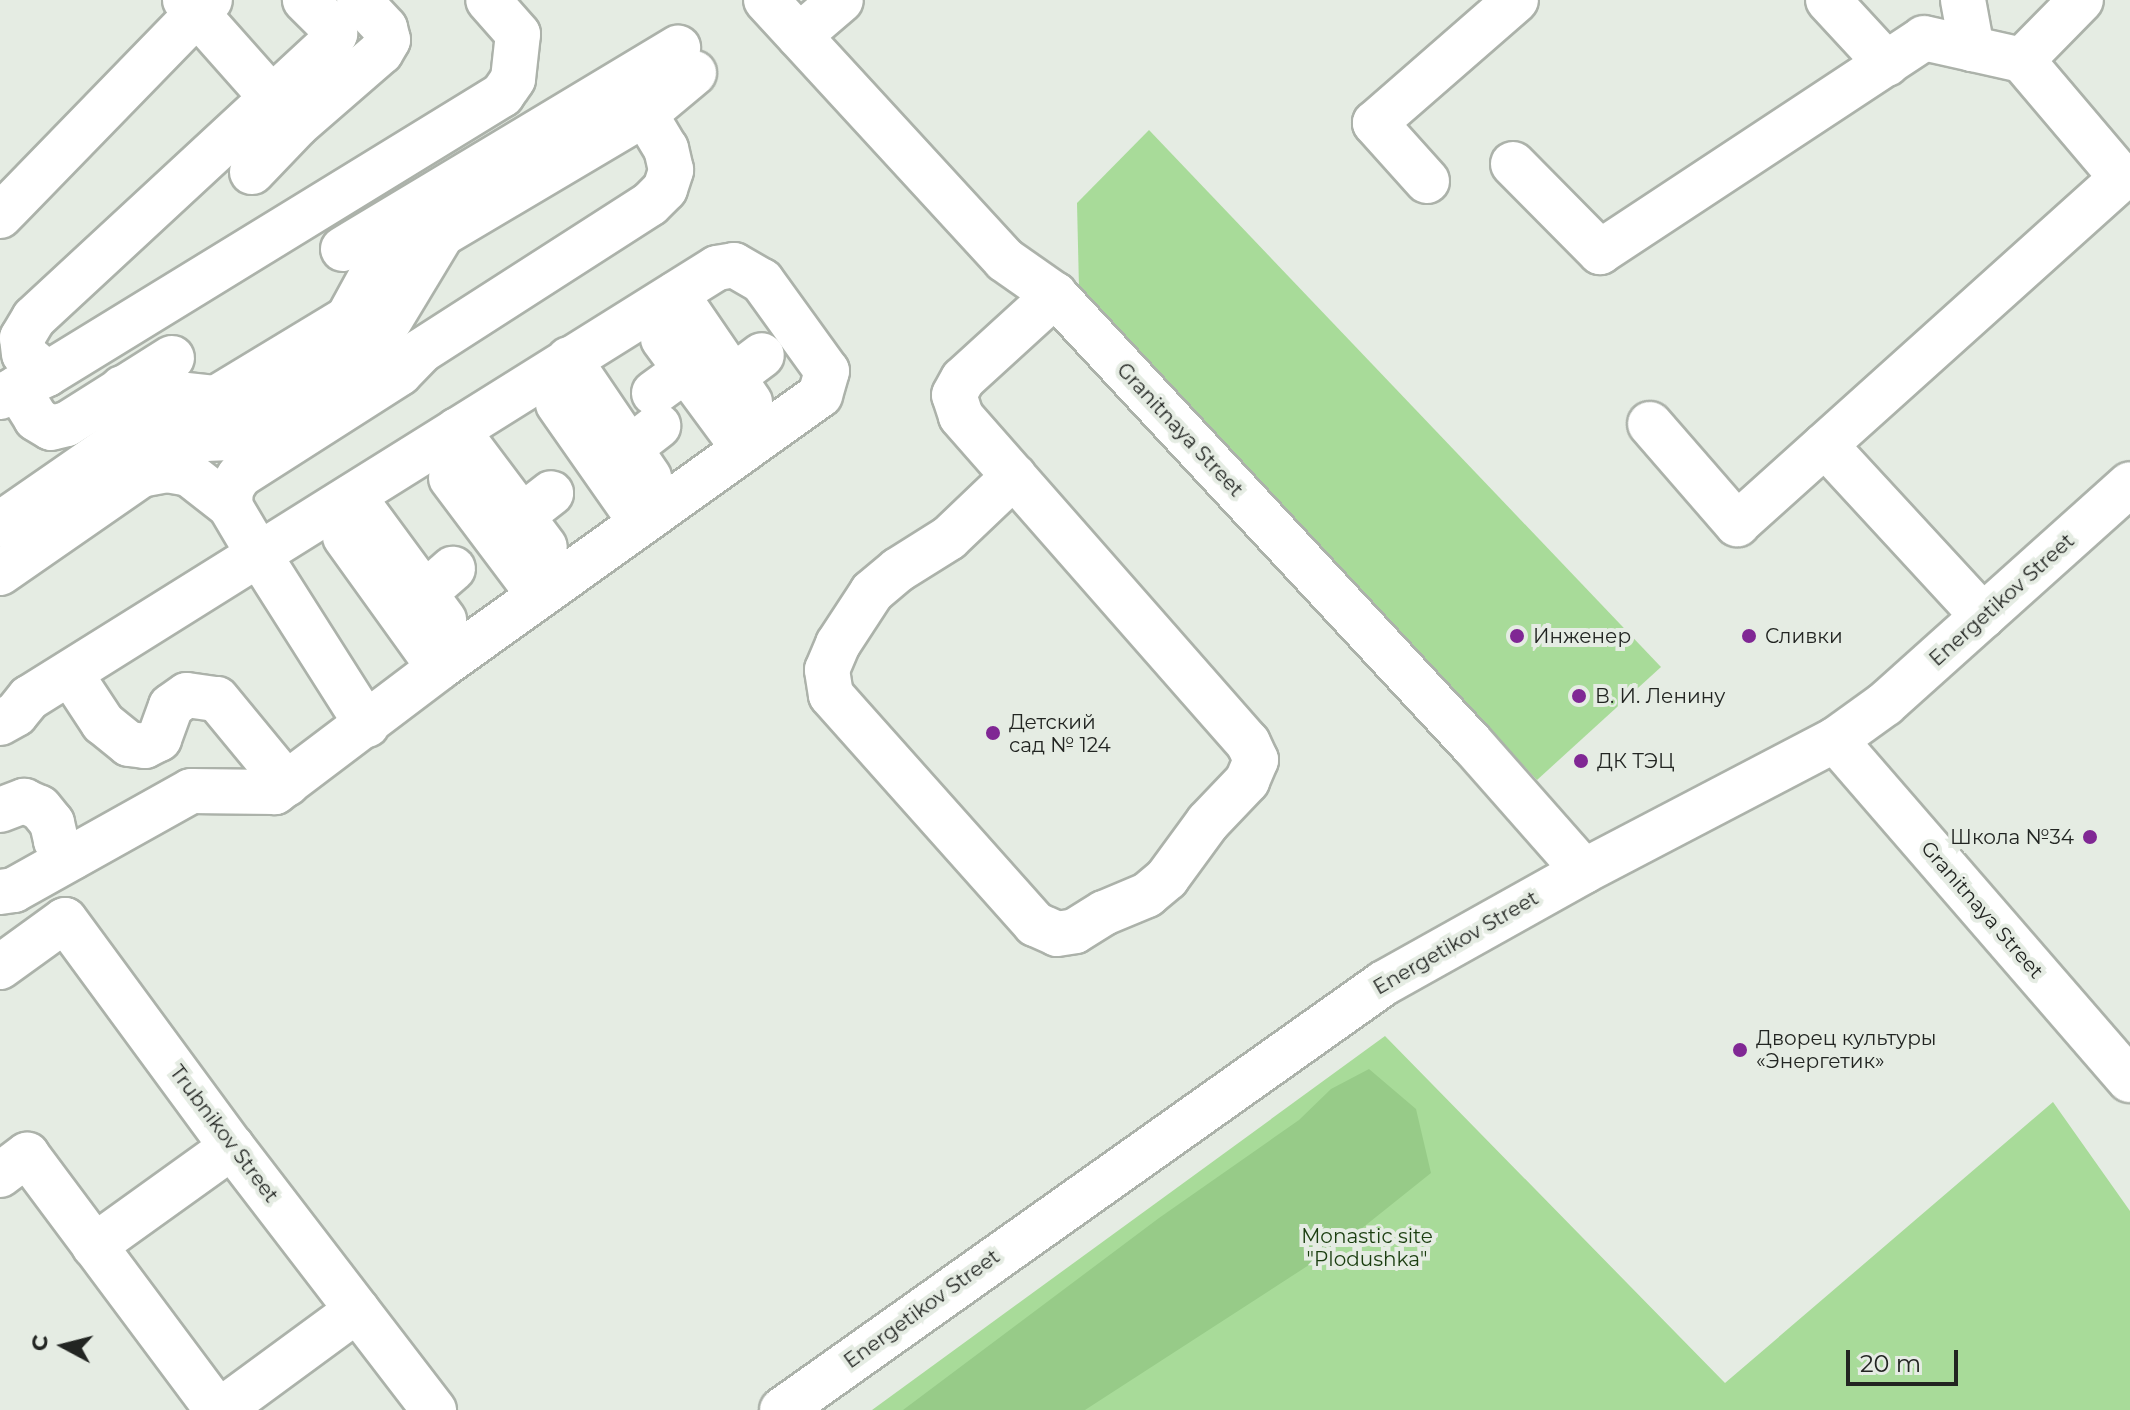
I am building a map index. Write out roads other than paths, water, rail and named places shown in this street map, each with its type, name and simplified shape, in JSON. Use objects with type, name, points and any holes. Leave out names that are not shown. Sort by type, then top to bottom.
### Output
[{"type":"street","points":[[252,172],[283,111],[335,34],[305,0]]},
{"type":"street","points":[[172,358],[67,424],[51,428],[36,419],[22,386],[22,338],[34,318],[283,111],[381,52],[388,40],[385,28],[359,0]]},
{"type":"street","points":[[22,386],[502,95],[513,79],[518,34],[488,0]]},
{"type":"street","name":"Granitnaya Street","points":[[766,0],[1005,260],[1055,295],[1472,744],[1584,871]]},
{"type":"street","points":[[799,36],[841,0]]},
{"type":"street","points":[[1427,181],[1375,123],[1516,0]]},
{"type":"street","points":[[1828,0],[1887,64]]},
{"type":"street","points":[[1963,0],[1972,49]]},
{"type":"street","points":[[2022,60],[2081,0]]},
{"type":"street","points":[[0,216],[197,5],[283,111]]},
{"type":"street","points":[[1513,164],[1600,252],[1924,38],[2022,60],[2122,178],[1737,524],[1650,424]]},
{"type":"street","points":[[0,524],[133,432],[205,439],[231,438],[372,350],[442,234],[645,114],[686,60],[407,210],[343,249]]},
{"type":"street","points":[[230,506],[231,489],[239,476],[400,373],[421,351],[650,204],[665,189],[671,170],[666,149],[645,114]]},
{"type":"street","points":[[122,388],[216,398],[348,318],[407,210]]},
{"type":"street","points":[[0,892],[14,890],[191,791],[265,795],[287,784],[640,521],[820,395],[827,371],[762,281],[750,271],[734,265],[717,268],[457,430],[350,547]]},
{"type":"street","points":[[676,294],[748,378]]},
{"type":"street","points":[[1014,476],[949,538],[898,570],[872,592],[838,644],[827,670],[831,695],[1035,924],[1057,934],[1075,931],[1104,913],[1147,895],[1167,878],[1208,822],[1247,781],[1256,760],[1248,743],[1014,476],[961,416],[954,395],[963,379],[1055,295]]},
{"type":"street","points":[[569,359],[657,409],[744,449]]},
{"type":"street","points":[[457,430],[640,521]]},
{"type":"street","points":[[1825,445],[1983,616]]},
{"type":"street","points":[[0,573],[141,475],[167,470],[189,474],[230,506],[367,725]]},
{"type":"street","name":"Energetikov Street","points":[[782,1410],[1324,1022],[1384,983],[1584,871],[1835,740],[1885,704],[2130,484]]},
{"type":"street","points":[[456,503],[539,595]]},
{"type":"street","points":[[350,547],[439,668]]},
{"type":"street","points":[[0,723],[16,714],[29,698],[259,555],[350,547],[441,594]]},
{"type":"street","points":[[70,673],[103,723],[129,744],[145,746],[159,739],[171,706],[187,695],[217,699],[287,784]]},
{"type":"street","name":"Granitnaya Street","points":[[1835,740],[2130,1080]]},
{"type":"street","points":[[0,810],[24,801],[40,808],[52,823],[56,841],[72,857]]},
{"type":"street","name":"Trubnikov Street","points":[[0,967],[65,920],[232,1147],[434,1410]]},
{"type":"street","points":[[94,1246],[232,1147]]},
{"type":"street","points":[[0,1175],[27,1155],[219,1410],[357,1310]]},
{"type":"place","name":"Инженер","points":[[1517,636]]},
{"type":"place","name":"Сливки","points":[[1749,636]]},
{"type":"place","name":"В. И. Ленину","points":[[1579,696]]},
{"type":"place","name":"Детский сад № 124","points":[[993,733]]},
{"type":"place","name":"ДК ТЭЦ","points":[[1581,761]]},
{"type":"place","name":"Школа №34","points":[[2090,837]]},
{"type":"place","name":"Дворец культуры «Энергетик»","points":[[1740,1050]]},
{"type":"park label","name":"Monastic site \"Plodushka\"","points":[[1367,1248]]}]
